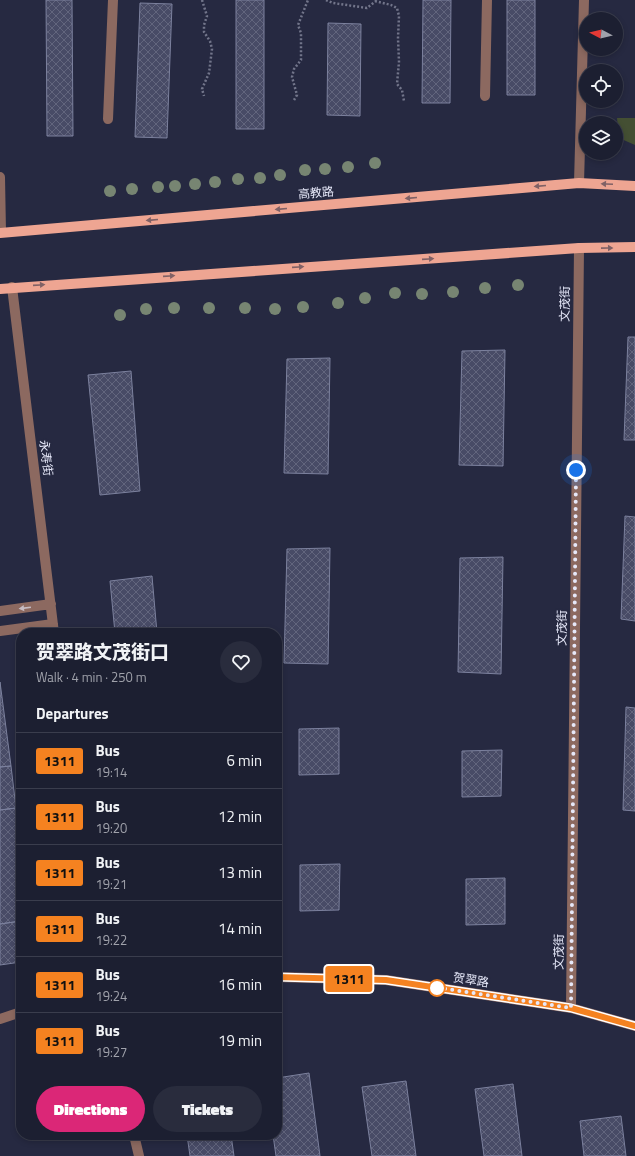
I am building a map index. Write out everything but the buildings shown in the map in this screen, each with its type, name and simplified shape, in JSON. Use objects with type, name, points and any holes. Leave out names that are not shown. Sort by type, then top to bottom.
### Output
[{"type":"main road","name":"高教路","points":[[1,232],[579,183],[635,186]]},
{"type":"main road","points":[[0,289],[579,248],[635,247]]},
{"type":"street","points":[[108,119],[113,0]]},
{"type":"street","points":[[485,96],[487,0]]},
{"type":"street","points":[[579,183],[584,0]]},
{"type":"street","points":[[0,177],[1,232]]},
{"type":"street","name":"文茂街","points":[[571,1008],[579,248]]},
{"type":"street","name":"永寿街","points":[[12,287],[54,628]]},
{"type":"street","points":[[0,611],[51,604]]},
{"type":"street","points":[[0,631],[16,630]]},
{"type":"street","name":"贺翠路","points":[[282,977],[386,980],[571,1008],[635,1026]]},
{"type":"street","points":[[0,1019],[16,1014]]},
{"type":"street","points":[[135,1140],[139,1156]]},
{"type":"path","points":[[202,0],[207,16],[204,25],[204,32],[210,41],[212,49],[209,73],[202,89],[204,96]]},
{"type":"path","points":[[294,100],[297,95],[292,78],[294,69],[301,60],[302,53],[301,33],[298,25],[308,0]]},
{"type":"path","points":[[326,0],[333,3],[367,8],[376,1],[397,8],[399,16],[399,62],[397,84],[402,90],[404,101]]},
{"type":"green space","points":[[623,118],[635,118],[635,145],[623,140]]},
{"type":"bus line","name":"1311","points":[[282,977],[386,980],[571,1008],[635,1026]]},
{"type":"route","points":[[437,988],[434,987],[571,1008],[576,470]]}]
